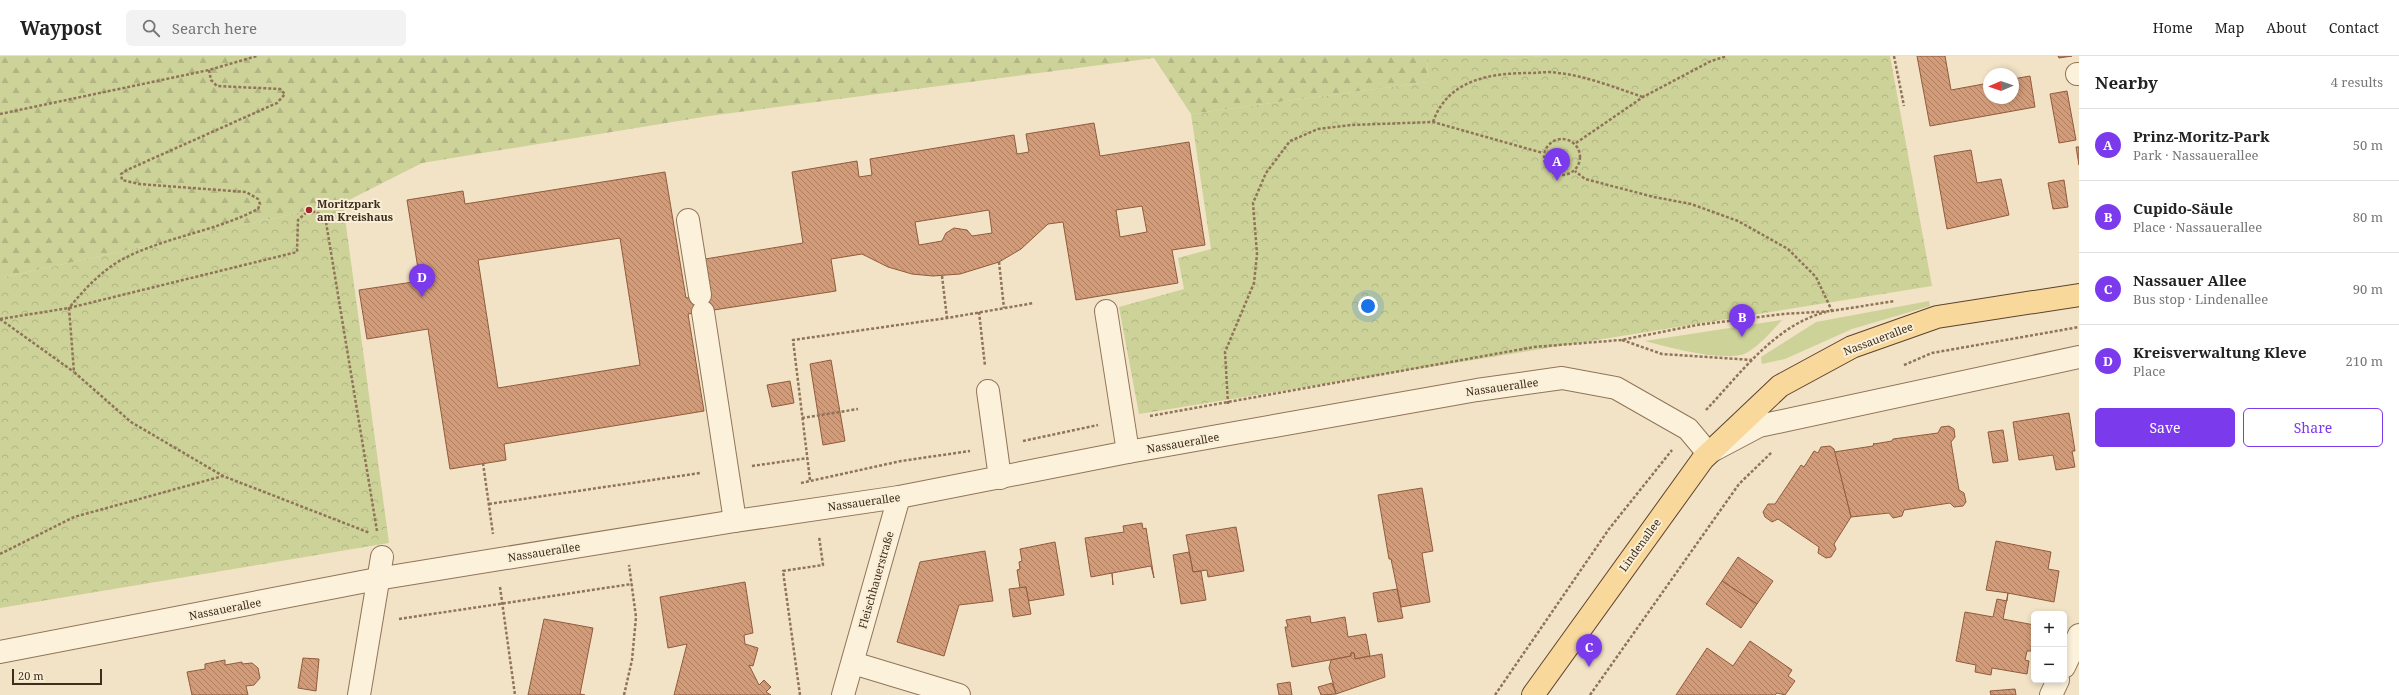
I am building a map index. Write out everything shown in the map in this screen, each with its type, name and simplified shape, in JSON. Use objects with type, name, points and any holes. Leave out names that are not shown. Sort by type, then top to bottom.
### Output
[{"type":"main road","name":"Nassauerallee","points":[[1708,453],[1780,386],[1852,347],[1937,317],[2079,295]]},
{"type":"main road","name":"Lindenallee","points":[[1534,695],[1573,638],[1708,453]]},
{"type":"street","points":[[688,220],[735,521]]},
{"type":"street","points":[[1106,311],[1128,452]]},
{"type":"street","points":[[1708,453],[1759,426],[2079,357]]},
{"type":"street","name":"Nassauerallee","points":[[0,652],[377,580],[735,521],[899,497],[1128,452],[1477,390],[1562,378],[1616,388],[1688,429],[1708,453]]},
{"type":"street","points":[[988,391],[1000,478]]},
{"type":"street","name":"Fleischhauerstraße","points":[[842,695],[899,497]]},
{"type":"street","points":[[359,695],[382,557]]},
{"type":"street","points":[[2067,661],[2079,635]]},
{"type":"street","points":[[852,663],[959,695]]},
{"type":"street","points":[[2051,695],[2057,683]]},
{"type":"path","points":[[0,114],[209,70],[257,56]]},
{"type":"path","points":[[1576,143],[1643,97],[1711,61],[1727,56]]},
{"type":"path","points":[[1894,56],[1904,106]]},
{"type":"path","points":[[74,372],[69,308],[86,287],[111,267],[131,255],[228,223],[258,209],[260,204],[258,199],[246,192],[139,184],[122,180],[122,174],[127,170],[277,103],[285,94],[280,89],[218,86],[211,80],[209,70]]},
{"type":"path","points":[[1433,122],[1438,109],[1450,96],[1468,83],[1485,76],[1504,73],[1558,72],[1643,97]]},
{"type":"path","points":[[1228,404],[1225,352],[1254,283],[1256,254],[1253,203],[1266,173],[1290,141],[1318,129],[1351,125],[1433,122],[1543,153]]},
{"type":"path","points":[[1560,138],[1576,143],[1582,153],[1575,172],[1564,176],[1548,170],[1543,153],[1549,142],[1560,138]]},
{"type":"path","points":[[796,484],[900,461],[995,447],[1122,420],[1228,404],[1534,347],[1621,340],[1697,325],[1783,314],[1832,310],[1816,277],[1788,249],[1738,221],[1691,204],[1654,197],[1585,179],[1575,172]]},
{"type":"path","points":[[309,210],[325,216],[378,536],[223,476],[131,422],[74,372],[0,319],[69,308],[297,252],[298,220],[309,210]]},
{"type":"path","points":[[999,262],[1004,308]]},
{"type":"path","points":[[942,276],[947,318]]},
{"type":"path","points":[[800,695],[783,571],[823,566],[810,480],[793,340],[947,318],[1034,303]]},
{"type":"path","points":[[979,312],[988,391]]},
{"type":"path","points":[[1495,695],[1609,529],[1688,429],[1753,360],[1662,354],[1621,340]]},
{"type":"path","points":[[802,418],[858,409]]},
{"type":"path","points":[[1590,695],[1739,484],[1777,447]]},
{"type":"path","points":[[489,504],[808,458]]},
{"type":"path","points":[[0,554],[74,517],[223,476]]},
{"type":"path","points":[[624,695],[632,660],[636,617],[626,539]]},
{"type":"path","points":[[370,624],[632,584]]},
{"type":"green space","points":[[0,56],[1427,56],[1428,82],[1191,114],[1154,58],[709,116],[422,163],[343,203],[0,278]]},
{"type":"green space","points":[[1427,56],[1505,56],[1506,59],[1544,56],[1890,56],[1932,286],[1139,414],[1119,307],[1184,289],[1178,258],[1211,249],[1191,114],[1428,82]]},
{"type":"green space","points":[[1505,56],[1544,56],[1505,59]]},
{"type":"green space","points":[[343,203],[389,543],[0,608],[0,278]]},
{"type":"green space","points":[[1929,301],[1930,306],[1852,329],[1785,359],[1762,364],[1761,357],[1816,322]]},
{"type":"green space","points":[[1782,320],[1757,345],[1748,352],[1739,355],[1727,356],[1698,353],[1645,341]]},
{"type":"building","points":[[1917,56],[1945,56],[1951,90],[1983,84],[1983,104],[2019,104],[2019,78],[2030,76],[2035,107],[1930,126]]},
{"type":"building","points":[[2058,56],[2072,56],[2059,58]]},
{"type":"building","points":[[2067,91],[2076,140],[2059,143],[2050,94]]},
{"type":"building","points":[[1094,123],[1100,156],[1189,142],[1205,245],[1172,250],[1178,283],[1076,300],[1063,222],[1048,224],[1021,249],[999,262],[960,274],[933,276],[912,274],[888,267],[862,254],[831,259],[836,291],[688,314],[704,411],[504,444],[506,460],[450,469],[428,329],[367,339],[359,290],[420,281],[407,200],[463,191],[465,204],[665,172],[686,298],[704,295],[699,260],[803,243],[792,172],[857,161],[859,177],[872,175],[870,159],[1014,135],[1017,154],[1029,152],[1026,134]],"holes":[[[1142,206],[1147,232],[1120,237],[1116,210]],[[989,210],[992,233],[972,236],[967,230],[954,228],[946,233],[942,241],[919,245],[915,222]],[[620,238],[640,365],[498,388],[478,260]]]},
{"type":"building","points":[[2076,147],[2079,147],[2079,165]]},
{"type":"building","points":[[1971,150],[1977,183],[2001,179],[2009,215],[1947,229],[1934,156]]},
{"type":"building","points":[[2064,180],[2068,207],[2053,209],[2048,183]]},
{"type":"building","points":[[831,360],[845,441],[823,445],[810,364]]},
{"type":"building","points":[[790,381],[794,403],[772,407],[767,385]]},
{"type":"building","points":[[2069,413],[2075,451],[2072,451],[2075,467],[2056,470],[2053,455],[2019,460],[2013,422]]},
{"type":"building","points":[[1949,426],[1954,429],[1955,437],[1951,442],[1959,490],[1964,493],[1966,502],[1963,506],[1954,507],[1950,503],[1904,510],[1902,516],[1893,518],[1889,513],[1851,517],[1834,452],[1873,446],[1874,443],[1892,441],[1893,439],[1938,433],[1941,427]]},
{"type":"building","points":[[2003,430],[2008,461],[1993,463],[1988,432]]},
{"type":"building","points":[[1830,446],[1834,449],[1851,517],[1834,544],[1836,549],[1831,557],[1826,558],[1818,553],[1819,547],[1778,519],[1772,522],[1765,517],[1763,512],[1768,504],[1775,504],[1801,465],[1804,467],[1814,451],[1818,453],[1821,447]]},
{"type":"building","points":[[1422,488],[1433,551],[1422,553],[1430,602],[1401,607],[1391,559],[1389,559],[1378,495]]},
{"type":"building","points":[[1142,523],[1143,529],[1146,528],[1154,578],[1151,566],[1091,577],[1085,538],[1124,532],[1123,526]]},
{"type":"building","points":[[1236,527],[1244,571],[1208,577],[1207,570],[1193,572],[1186,535]]},
{"type":"building","points":[[1996,541],[2051,552],[2048,569],[2059,571],[2054,602],[1986,590]]},
{"type":"building","points":[[1055,542],[1064,595],[1028,601],[1026,587],[1020,588],[1017,570],[1020,569],[1019,562],[1022,561],[1020,549]]},
{"type":"building","points":[[985,551],[993,601],[959,605],[944,656],[897,642],[920,562]]},
{"type":"building","points":[[1189,552],[1193,572],[1201,571],[1206,600],[1181,604],[1173,555]]},
{"type":"building","points":[[1738,557],[1773,581],[1757,604],[1722,581]]},
{"type":"building","points":[[1722,581],[1757,604],[1741,628],[1706,604]]},
{"type":"building","points":[[745,582],[753,633],[744,635],[745,644],[758,648],[753,666],[749,665],[759,685],[764,680],[771,687],[766,692],[771,695],[674,695],[687,644],[668,648],[660,597]]},
{"type":"building","points":[[1026,587],[1031,614],[1013,617],[1009,589]]},
{"type":"building","points":[[1397,589],[1403,618],[1378,622],[1373,593]]},
{"type":"building","points":[[1997,599],[2006,601],[2003,619],[2031,624],[2031,651],[2027,651],[2025,660],[2029,661],[2027,674],[1992,668],[1991,675],[1975,672],[1976,665],[1956,661],[1965,612],[1993,617]]},
{"type":"building","points":[[1310,616],[1311,623],[1345,617],[1348,637],[1366,634],[1370,656],[1355,659],[1354,653],[1351,653],[1351,656],[1292,667],[1285,627],[1288,627],[1286,620]]},
{"type":"building","points":[[544,619],[593,628],[580,694],[585,695],[528,695]]},
{"type":"building","points":[[1750,641],[1792,670],[1788,676],[1795,681],[1785,695],[1777,693],[1775,695],[1676,695],[1707,648],[1733,666]]},
{"type":"building","points":[[1351,653],[1354,653],[1355,659],[1382,654],[1385,677],[1336,694],[1329,668],[1331,660],[1351,656]]},
{"type":"building","points":[[303,658],[319,659],[316,691],[298,688]]},
{"type":"building","points":[[225,660],[225,665],[242,662],[242,664],[252,663],[258,668],[260,678],[254,685],[246,686],[248,695],[192,695],[187,672],[205,669],[205,664]]},
{"type":"building","points":[[1290,682],[1292,695],[1279,695],[1277,684]]},
{"type":"building","points":[[1332,683],[1336,694],[1321,695],[1318,687]]},
{"type":"building","points":[[2015,689],[2016,695],[1991,695],[1990,691]]},
{"type":"place","name":"Prinz-Moritz-Park","points":[[1557,181]]},
{"type":"place","name":"Moritzpark am Kreishaus","points":[[309,210]]},
{"type":"place","name":"Kreisverwaltung Kleve","points":[[422,297]]},
{"type":"place","name":"Cupido-Säule","points":[[1742,337]]},
{"type":"place","name":"Nassauer Allee","points":[[1589,667]]}]
